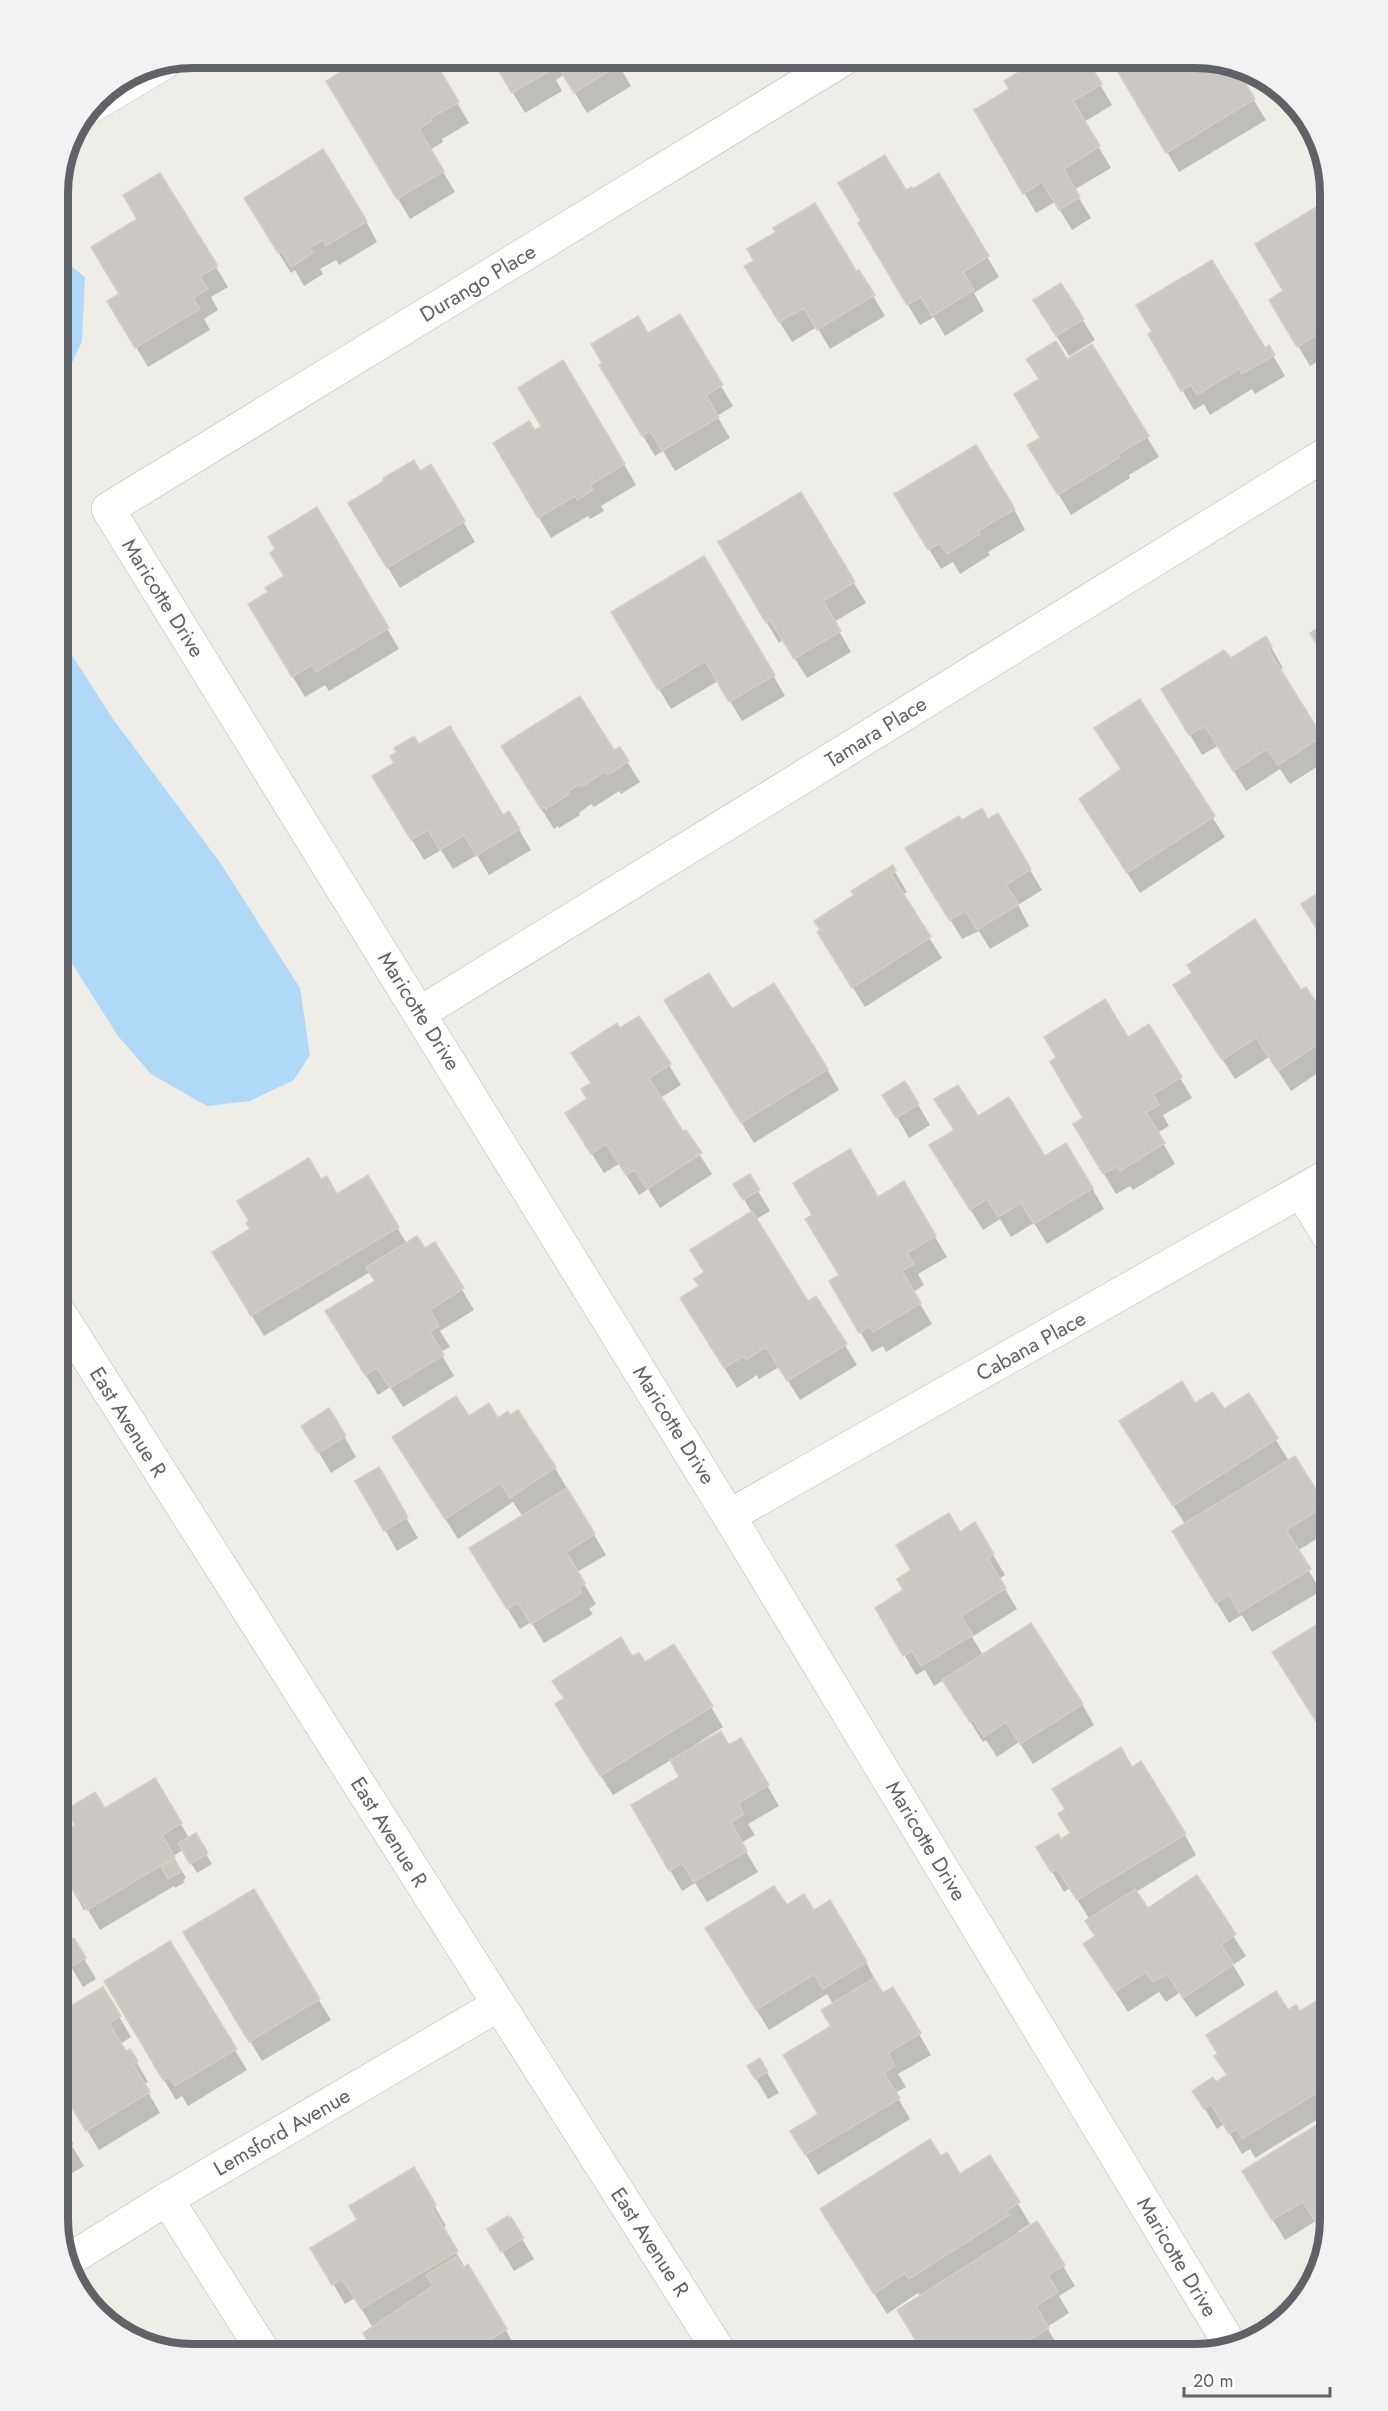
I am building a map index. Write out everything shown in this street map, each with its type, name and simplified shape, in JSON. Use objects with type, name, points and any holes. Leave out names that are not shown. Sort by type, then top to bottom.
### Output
[{"type":"street","name":"Durango Place","points":[[108,510],[830,68]]},
{"type":"street","name":"Tamara Place","points":[[420,1013],[1320,458]]},
{"type":"street","name":"Maricotte Drive","points":[[108,510],[729,1516],[1227,2339]]},
{"type":"street","name":"Cabana Place","points":[[729,1516],[1320,1181]]},
{"type":"street","points":[[1302,1193],[1320,1222]]},
{"type":"street","name":"East Avenue R","points":[[68,1326],[715,2344]]},
{"type":"street","name":"Lemsford Avenue","points":[[74,2257],[167,2199],[498,2005]]},
{"type":"street","points":[[167,2199],[258,2343]]},
{"type":"water","points":[[68,264],[85,277],[82,341],[68,371]]},
{"type":"water","points":[[68,649],[113,719],[219,861],[300,988],[310,1055],[294,1080],[250,1101],[207,1106],[151,1074],[118,1036],[68,957]]},
{"type":"building","points":[[347,68],[439,68],[459,102],[431,118],[432,121],[419,129],[444,171],[397,199],[326,81]]},
{"type":"building","points":[[497,68],[550,68],[551,70],[512,93]]},
{"type":"building","points":[[559,68],[614,68],[574,93]]},
{"type":"building","points":[[1025,68],[1092,68],[1102,84],[1073,101],[1100,146],[1064,169],[1080,197],[1059,210],[1042,182],[1023,194],[974,110],[1009,89],[1004,81]]},
{"type":"building","points":[[1116,68],[1203,68],[1242,77],[1255,99],[1166,153]]},
{"type":"building","points":[[323,149],[367,221],[326,246],[323,240],[309,248],[313,253],[291,267],[282,251],[278,253],[244,198]]},
{"type":"building","points":[[885,155],[906,190],[912,187],[913,189],[939,173],[989,256],[963,272],[974,290],[932,316],[921,297],[907,305],[858,223],[861,221],[838,183]]},
{"type":"building","points":[[160,173],[218,266],[200,276],[208,289],[193,298],[200,309],[135,348],[107,301],[119,294],[91,247],[137,219],[123,195]]},
{"type":"building","points":[[815,203],[857,272],[859,270],[875,295],[817,330],[804,308],[779,322],[744,266],[754,261],[747,249],[776,232],[773,228]]},
{"type":"building","points":[[1320,205],[1320,333],[1297,347],[1269,300],[1283,291],[1255,244]]},
{"type":"building","points":[[1212,260],[1265,348],[1269,345],[1275,355],[1242,374],[1239,369],[1197,395],[1191,385],[1181,391],[1148,334],[1152,332],[1136,305]]},
{"type":"building","points":[[1061,283],[1084,319],[1056,336],[1033,300]]},
{"type":"building","points":[[680,314],[723,385],[706,395],[719,417],[662,451],[650,431],[642,436],[599,365],[602,363],[591,344],[638,316],[648,333]]},
{"type":"building","points":[[1056,341],[1067,359],[1092,344],[1149,436],[1118,454],[1120,457],[1058,495],[1027,445],[1040,438],[1014,394],[1039,379],[1026,359]]},
{"type":"building","points":[[563,360],[625,464],[590,485],[593,490],[577,500],[575,496],[538,518],[493,443],[529,421],[535,430],[541,426],[518,388]]},
{"type":"building","points":[[976,445],[1015,509],[978,531],[980,534],[947,554],[940,543],[928,550],[894,494]]},
{"type":"building","points":[[414,460],[420,471],[431,464],[465,521],[387,568],[348,503],[384,481],[383,478]]},
{"type":"building","points":[[801,492],[855,582],[823,601],[841,631],[794,659],[770,620],[766,623],[718,542]]},
{"type":"building","points":[[317,507],[389,628],[316,672],[312,665],[292,677],[248,604],[268,592],[265,588],[284,576],[270,553],[275,549],[268,537]]},
{"type":"building","points":[[704,556],[775,675],[729,702],[705,661],[658,690],[611,612]]},
{"type":"building","points":[[1320,627],[1320,650],[1310,633]]},
{"type":"building","points":[[1266,636],[1272,647],[1268,649],[1320,733],[1320,737],[1278,765],[1267,749],[1233,771],[1205,726],[1189,735],[1161,689],[1224,650],[1231,658]]},
{"type":"building","points":[[580,696],[614,750],[620,747],[629,761],[608,775],[606,771],[581,787],[579,784],[568,792],[569,794],[546,809],[545,807],[541,809],[501,746]]},
{"type":"building","points":[[1140,699],[1215,816],[1127,873],[1079,799],[1121,769],[1094,728]]},
{"type":"building","points":[[450,726],[503,815],[509,811],[520,829],[476,856],[464,835],[440,850],[428,830],[411,840],[372,776],[394,763],[390,756],[397,752],[394,748],[414,736],[419,744]]},
{"type":"building","points":[[982,808],[988,819],[998,813],[1031,869],[1006,885],[1019,904],[977,930],[966,911],[949,920],[905,848],[959,816],[962,820]]},
{"type":"building","points":[[893,865],[896,871],[891,874],[931,937],[852,988],[817,932],[820,930],[814,921],[854,895],[851,891]]},
{"type":"building","points":[[1320,892],[1320,934],[1301,904]]},
{"type":"building","points":[[1255,919],[1301,990],[1306,987],[1320,1008],[1320,1043],[1278,1071],[1256,1038],[1222,1060],[1173,985],[1192,973],[1187,965]]},
{"type":"building","points":[[709,973],[732,1009],[774,983],[828,1069],[741,1123],[664,1000]]},
{"type":"building","points":[[1105,999],[1128,1037],[1149,1024],[1182,1077],[1153,1094],[1159,1105],[1146,1112],[1165,1143],[1120,1171],[1117,1166],[1103,1174],[1073,1124],[1083,1118],[1050,1062],[1056,1057],[1044,1037]]},
{"type":"building","points":[[639,1016],[671,1064],[649,1078],[683,1131],[686,1130],[702,1153],[647,1189],[635,1170],[626,1175],[606,1144],[591,1154],[565,1113],[587,1099],[581,1089],[591,1083],[571,1053],[617,1023],[620,1028]]},
{"type":"building","points":[[905,1081],[919,1104],[896,1118],[882,1095]]},
{"type":"building","points":[[958,1085],[978,1116],[1009,1097],[1045,1156],[1066,1143],[1093,1188],[1034,1224],[1021,1203],[998,1217],[987,1199],[970,1210],[929,1145],[954,1130],[934,1099]]},
{"type":"building","points":[[850,1149],[878,1197],[904,1181],[936,1236],[907,1253],[914,1264],[902,1271],[921,1303],[873,1332],[870,1326],[859,1333],[829,1281],[839,1275],[805,1219],[812,1215],[793,1183]]},
{"type":"building","points":[[309,1158],[321,1179],[327,1176],[337,1194],[368,1175],[399,1227],[251,1316],[212,1252],[250,1229],[246,1223],[249,1221],[237,1201]]},
{"type":"building","points":[[750,1174],[760,1190],[743,1200],[733,1184]]},
{"type":"building","points":[[752,1211],[808,1301],[816,1296],[847,1344],[787,1381],[766,1347],[746,1360],[744,1356],[724,1368],[680,1298],[699,1286],[694,1279],[704,1272],[690,1250]]},
{"type":"building","points":[[417,1236],[425,1248],[435,1242],[464,1288],[430,1310],[439,1326],[430,1332],[444,1355],[390,1388],[377,1368],[365,1375],[325,1311],[375,1281],[366,1267]]},
{"type":"building","points":[[1182,1381],[1195,1403],[1213,1392],[1224,1409],[1249,1393],[1278,1438],[1173,1506],[1119,1421]]},
{"type":"building","points":[[456,1396],[469,1416],[489,1403],[498,1418],[508,1411],[510,1415],[518,1410],[556,1467],[510,1498],[500,1483],[445,1519],[392,1437]]},
{"type":"building","points":[[329,1408],[346,1436],[318,1453],[301,1426]]},
{"type":"building","points":[[1295,1456],[1320,1496],[1320,1509],[1286,1530],[1311,1569],[1239,1613],[1229,1595],[1216,1603],[1172,1531]]},
{"type":"building","points":[[379,1467],[408,1517],[384,1531],[355,1481]]},
{"type":"building","points":[[567,1488],[595,1534],[566,1552],[585,1583],[579,1588],[582,1593],[531,1624],[518,1603],[507,1609],[469,1548]]},
{"type":"building","points":[[949,1513],[960,1532],[975,1522],[994,1554],[988,1559],[1006,1588],[961,1616],[973,1635],[921,1666],[912,1651],[903,1656],[875,1608],[903,1590],[897,1579],[911,1570],[896,1545]]},
{"type":"building","points":[[1031,1623],[1083,1704],[1020,1744],[1006,1722],[984,1737],[973,1720],[970,1722],[942,1680]]},
{"type":"building","points":[[1320,1623],[1320,1728],[1272,1652]]},
{"type":"building","points":[[621,1637],[632,1656],[639,1653],[645,1662],[674,1644],[713,1706],[600,1776],[555,1704],[564,1698],[552,1681]]},
{"type":"building","points":[[721,1731],[729,1745],[741,1738],[769,1785],[738,1803],[744,1814],[731,1822],[747,1851],[694,1882],[682,1863],[669,1871],[631,1805],[679,1777],[670,1760]]},
{"type":"building","points":[[1121,1747],[1132,1767],[1141,1761],[1186,1834],[1077,1900],[1057,1869],[1051,1872],[1036,1847],[1058,1834],[1061,1839],[1070,1833],[1058,1814],[1065,1809],[1052,1789]]},
{"type":"building","points":[[155,1778],[182,1823],[162,1835],[175,1857],[87,1910],[68,1882],[68,1829],[75,1825],[68,1813],[68,1809],[95,1792],[105,1808]]},
{"type":"building","points":[[196,1833],[208,1853],[190,1864],[178,1843]]},
{"type":"building","points":[[173,1860],[181,1872],[168,1879],[161,1867]]},
{"type":"building","points":[[1197,1875],[1236,1934],[1221,1945],[1234,1964],[1183,1998],[1167,1974],[1153,1982],[1146,1972],[1115,1992],[1083,1944],[1095,1936],[1085,1921],[1135,1889],[1148,1908]]},
{"type":"building","points":[[774,1886],[787,1905],[804,1894],[814,1910],[830,1900],[867,1962],[823,1989],[814,1974],[756,2010],[705,1928]]},
{"type":"building","points":[[254,1889],[320,1999],[249,2042],[183,1932]]},
{"type":"building","points":[[74,1938],[86,1958],[70,1967],[68,1964],[68,1941]]},
{"type":"building","points":[[170,1941],[237,2049],[175,2086],[169,2077],[163,2080],[104,1981]]},
{"type":"building","points":[[874,1978],[883,1993],[893,1987],[921,2033],[888,2053],[895,2066],[884,2073],[900,2098],[805,2155],[790,2131],[818,2114],[783,2055],[831,2026],[821,2010]]},
{"type":"building","points":[[103,1987],[121,2016],[109,2023],[126,2051],[130,2049],[138,2061],[133,2064],[150,2092],[86,2131],[68,2101],[68,2008]]},
{"type":"building","points":[[1276,1991],[1288,2010],[1296,2005],[1300,2011],[1320,1999],[1320,2091],[1242,2139],[1237,2129],[1229,2134],[1211,2104],[1204,2109],[1192,2091],[1213,2077],[1216,2082],[1227,2075],[1214,2056],[1218,2054],[1206,2035]]},
{"type":"building","points":[[760,2058],[768,2072],[755,2079],[747,2066]]},
{"type":"building","points":[[1320,2123],[1319,2228],[1303,2202],[1272,2220],[1242,2171]]},
{"type":"building","points":[[68,2136],[73,2144],[68,2147]]},
{"type":"building","points":[[930,2139],[941,2156],[947,2152],[960,2174],[990,2155],[1020,2202],[1006,2211],[1009,2215],[909,2279],[905,2273],[874,2294],[820,2209]]},
{"type":"building","points":[[414,2167],[436,2205],[431,2207],[458,2251],[361,2309],[342,2279],[332,2285],[310,2248],[357,2220],[349,2206]]},
{"type":"building","points":[[508,2216],[509,2219],[511,2217],[524,2238],[501,2252],[487,2229]]},
{"type":"building","points":[[1037,2221],[1065,2265],[1048,2275],[1058,2292],[1036,2306],[1049,2328],[1023,2344],[918,2344],[897,2310]]},
{"type":"building","points":[[456,2257],[463,2268],[468,2264],[507,2329],[484,2343],[369,2343],[363,2333],[433,2286],[426,2275]]}]
